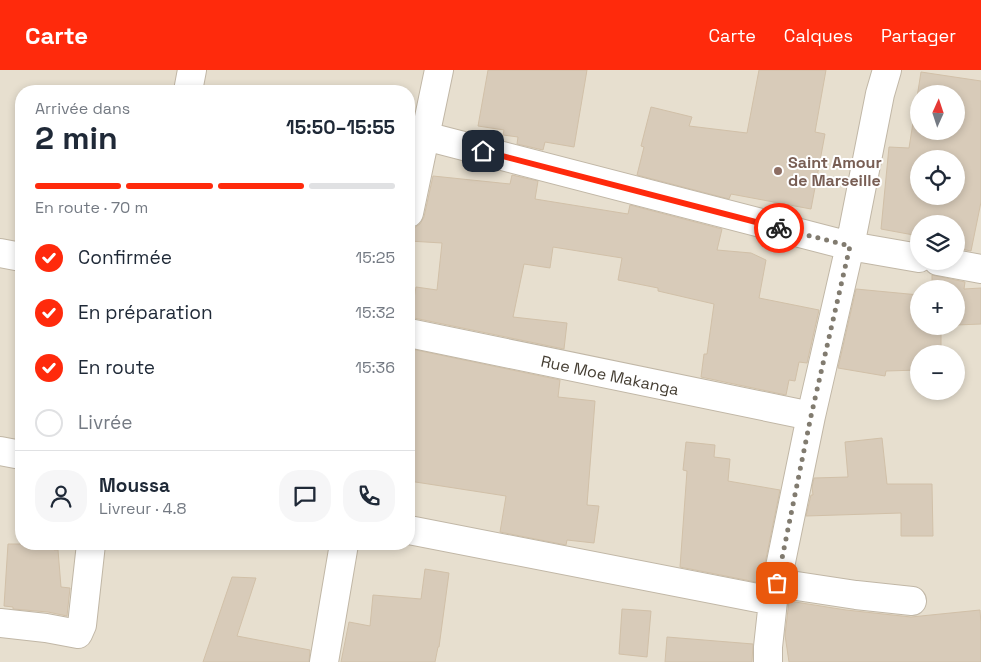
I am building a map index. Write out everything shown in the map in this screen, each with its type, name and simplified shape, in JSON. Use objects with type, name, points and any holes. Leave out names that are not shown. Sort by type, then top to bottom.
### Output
[{"type":"street","points":[[189,85],[192,70]]},
{"type":"street","points":[[415,154],[417,135],[438,70]]},
{"type":"street","points":[[768,662],[775,592],[811,416],[850,246],[880,94],[887,70]]},
{"type":"street","points":[[417,135],[850,246],[910,256]]},
{"type":"street","points":[[0,253],[15,256]]},
{"type":"street","points":[[965,266],[981,269]]},
{"type":"street","name":"Rue Moe Makanga","points":[[415,334],[811,416]]},
{"type":"street","points":[[0,452],[15,454]]},
{"type":"street","points":[[415,531],[775,592],[856,595],[912,601]]},
{"type":"street","points":[[0,623],[78,634],[82,625],[90,550]]},
{"type":"street","points":[[324,662],[343,550]]},
{"type":"shaded area","points":[[0,70],[981,70],[981,662],[0,662]]},
{"type":"building","points":[[488,70],[587,70],[574,147],[545,142],[543,150],[517,144],[518,137],[503,135],[504,130],[478,126]]},
{"type":"building","points":[[759,70],[826,70],[815,132],[825,134],[811,209],[731,194],[729,199],[637,175],[644,147],[641,146],[651,107],[692,117],[689,126],[747,133]]},
{"type":"building","points":[[921,72],[981,81],[981,202],[971,251],[965,250],[965,215],[910,215],[910,234],[881,229],[889,147],[909,148],[910,140],[965,140],[965,85],[919,85]]},
{"type":"building","points":[[512,175],[538,181],[535,199],[628,214],[630,205],[722,229],[717,250],[751,253],[766,260],[759,298],[819,310],[807,363],[799,362],[795,381],[789,380],[786,395],[701,377],[704,354],[707,354],[714,304],[658,291],[658,288],[618,280],[622,258],[553,247],[550,268],[524,264],[513,317],[567,323],[564,349],[415,318],[416,287],[437,290],[442,243],[415,241],[415,227],[420,224],[424,217],[433,176],[510,184]]},
{"type":"building","points":[[932,275],[956,280],[932,280]]},
{"type":"building","points":[[981,288],[981,324],[965,325],[965,289]]},
{"type":"building","points":[[856,289],[910,294],[910,335],[941,335],[941,345],[910,345],[910,370],[886,371],[885,376],[838,368]]},
{"type":"building","points":[[415,350],[560,380],[558,397],[595,401],[587,505],[599,506],[594,543],[567,540],[566,545],[500,532],[506,496],[415,482]]},
{"type":"building","points":[[882,438],[887,484],[932,484],[933,536],[901,536],[901,513],[806,516],[811,495],[813,495],[814,478],[848,477],[845,442]]},
{"type":"building","points":[[686,442],[715,445],[714,457],[730,459],[728,481],[780,490],[761,583],[680,567],[687,471],[683,470]]},
{"type":"building","points":[[8,544],[15,544],[15,550],[58,550],[61,587],[70,588],[67,616],[48,612],[13,609],[13,607],[4,606]]},
{"type":"building","points":[[425,569],[449,573],[439,647],[435,662],[341,662],[349,622],[370,626],[373,595],[421,599]]},
{"type":"building","points":[[232,577],[256,578],[237,636],[310,650],[309,662],[203,662]]},
{"type":"building","points":[[789,601],[846,610],[911,617],[980,610],[981,662],[789,662],[785,635]]},
{"type":"building","points":[[622,609],[651,611],[647,657],[619,654]]},
{"type":"building","points":[[667,637],[753,644],[752,662],[665,662]]},
{"type":"way so far","points":[[777,583],[811,416],[850,246],[779,228]]},
{"type":"place","name":"Saint Amour de Marseille","points":[[778,171]]},
{"type":"route","points":[[483,151],[779,228]]}]
